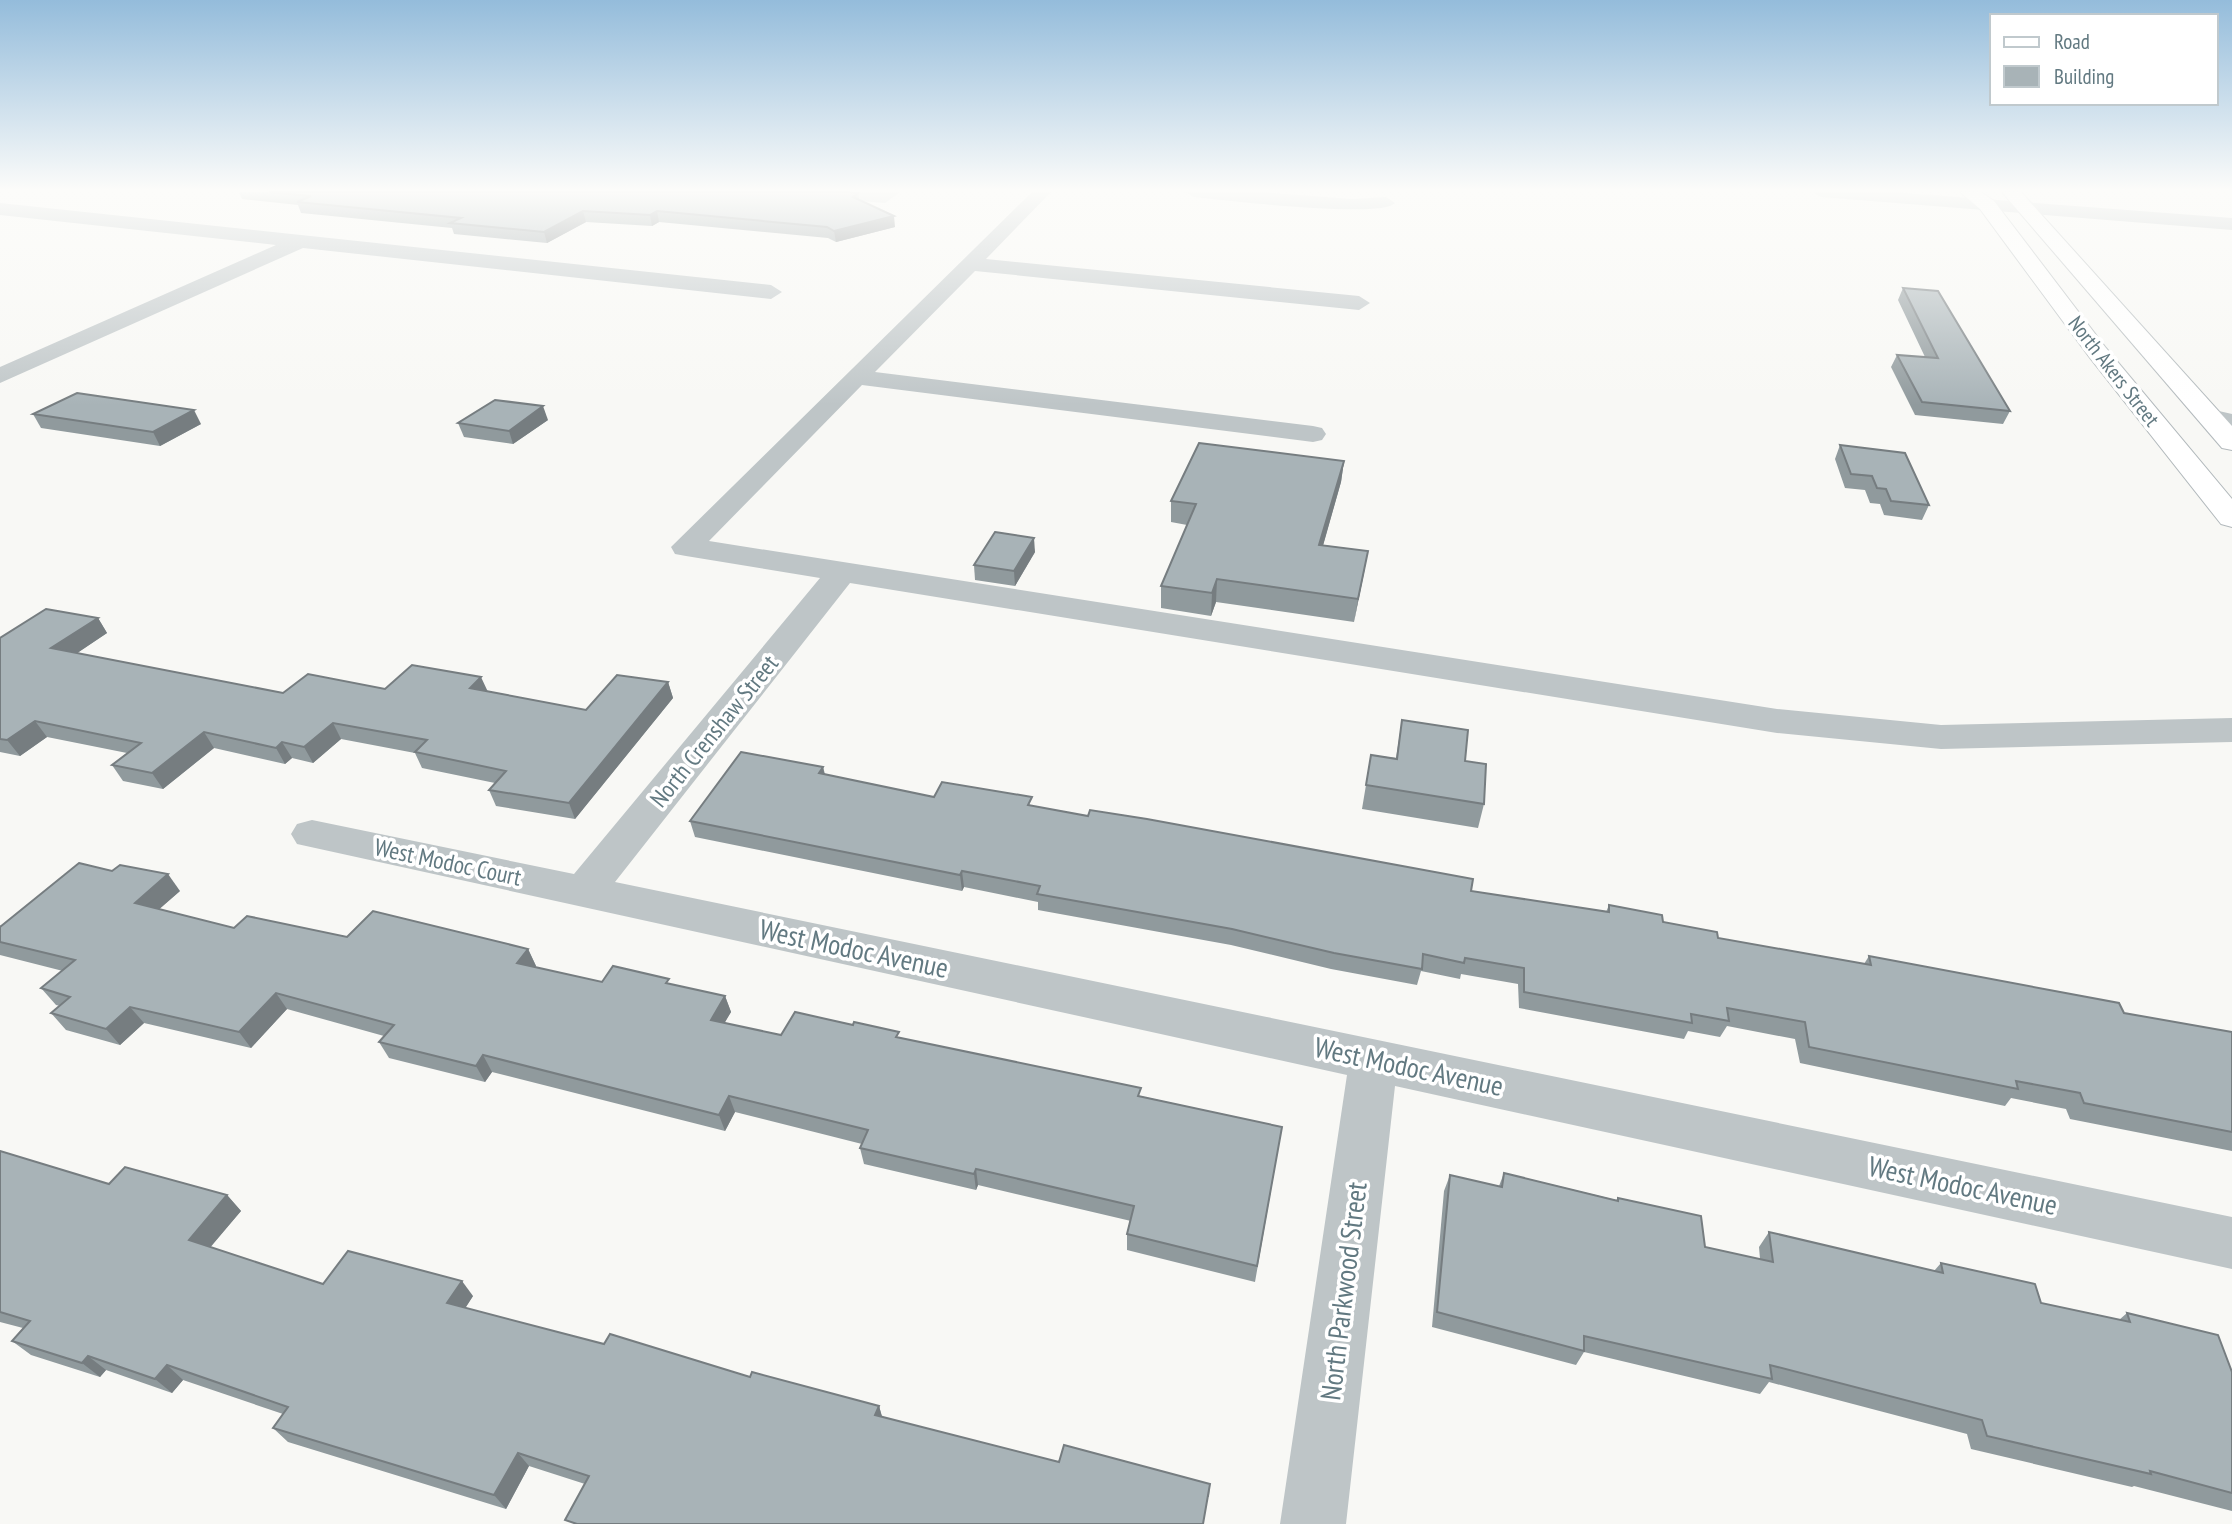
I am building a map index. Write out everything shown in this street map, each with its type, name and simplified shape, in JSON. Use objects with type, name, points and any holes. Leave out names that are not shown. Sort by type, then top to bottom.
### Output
[{"type":"main road","name":"North Akers Street","points":[[2028,263],[2232,519]]},
{"type":"main road","name":"North Akers Street","points":[[2073,263],[2225,418],[2232,442]]},
{"type":"main road","points":[[2098,353],[2161,405],[2182,413],[2225,418]]},
{"type":"street","points":[[0,376],[252,263]]},
{"type":"street","points":[[499,263],[772,292]]},
{"type":"street","points":[[1359,303],[970,264],[686,547],[1777,721],[1941,737],[2232,730]]},
{"type":"street","points":[[856,377],[1313,434]]},
{"type":"street","name":"North Crenshaw Street","points":[[585,890],[843,571]]},
{"type":"street","name":"West Modoc Court","points":[[312,834],[585,890]]},
{"type":"street","name":"West Modoc Avenue","points":[[585,890],[2232,1243]]},
{"type":"street","name":"North Parkwood Street","points":[[1313,1524],[1374,1058]]},
{"type":"building","points":[[1903,288],[1938,291],[2010,411],[1922,402],[1897,355],[1938,358]]},
{"type":"building","points":[[77,393],[194,410],[153,432],[33,414]]},
{"type":"building","points":[[495,400],[543,406],[509,431],[458,423]]},
{"type":"building","points":[[1199,443],[1344,461],[1319,545],[1368,551],[1358,599],[1217,579],[1212,593],[1161,586],[1196,504],[1171,501]]},
{"type":"building","points":[[1840,445],[1905,453],[1929,505],[1891,501],[1886,489],[1877,488],[1872,476],[1851,474]]},
{"type":"building","points":[[995,532],[1034,538],[1014,571],[974,565]]},
{"type":"building","points":[[46,609],[98,618],[51,648],[283,693],[308,674],[385,689],[412,665],[481,677],[470,688],[586,710],[617,675],[668,682],[569,803],[489,790],[506,771],[415,752],[427,740],[333,723],[304,747],[282,742],[276,748],[204,732],[152,773],[112,765],[141,743],[35,721],[7,740],[0,739],[0,638]]},
{"type":"building","points":[[1402,720],[1468,730],[1465,761],[1486,764],[1484,804],[1366,785],[1371,755],[1397,759]]},
{"type":"building","points":[[741,752],[823,767],[819,773],[934,797],[942,782],[1032,797],[1028,805],[1088,816],[1090,810],[1147,819],[1473,879],[1471,891],[1609,912],[1609,905],[1662,915],[1663,922],[1717,932],[1718,938],[1871,965],[1869,956],[2119,1003],[2124,1013],[2232,1032],[2232,1132],[2084,1103],[2080,1093],[2016,1081],[2018,1089],[1809,1047],[1805,1022],[1727,1008],[1729,1021],[1691,1014],[1692,1023],[1524,992],[1524,968],[1465,958],[1464,963],[1423,954],[1422,969],[1334,953],[1232,929],[1037,894],[1040,886],[962,871],[960,875],[690,821]]},
{"type":"building","points":[[79,863],[112,871],[120,865],[168,874],[135,903],[234,928],[247,916],[347,937],[373,911],[528,949],[517,963],[602,982],[613,966],[669,979],[666,983],[725,996],[711,1020],[781,1035],[795,1012],[853,1025],[854,1022],[899,1032],[896,1037],[1141,1088],[1138,1096],[1282,1127],[1257,1266],[1127,1234],[1134,1206],[976,1169],[974,1174],[860,1148],[868,1130],[729,1096],[719,1115],[483,1055],[476,1066],[379,1042],[394,1025],[276,993],[239,1032],[130,1007],[106,1029],[51,1013],[70,997],[41,988],[75,960],[0,942],[0,927]]},
{"type":"building","points":[[0,1151],[109,1184],[125,1167],[227,1195],[189,1240],[323,1284],[348,1251],[462,1281],[447,1303],[604,1344],[610,1334],[750,1377],[752,1372],[879,1406],[875,1415],[1059,1462],[1064,1445],[1210,1484],[1203,1524],[577,1524],[565,1520],[589,1476],[518,1453],[494,1495],[273,1428],[288,1407],[167,1365],[155,1379],[88,1356],[82,1363],[12,1341],[30,1321],[0,1312]]},
{"type":"building","points":[[1504,1173],[1618,1201],[1618,1198],[1701,1216],[1705,1247],[1773,1262],[1769,1232],[1943,1273],[1941,1263],[2035,1284],[2041,1303],[2130,1322],[2127,1313],[2218,1335],[2232,1372],[2232,1493],[2150,1471],[2151,1474],[1987,1436],[1982,1420],[1770,1365],[1772,1379],[1584,1336],[1584,1351],[1437,1312],[1450,1175],[1502,1187]]}]
